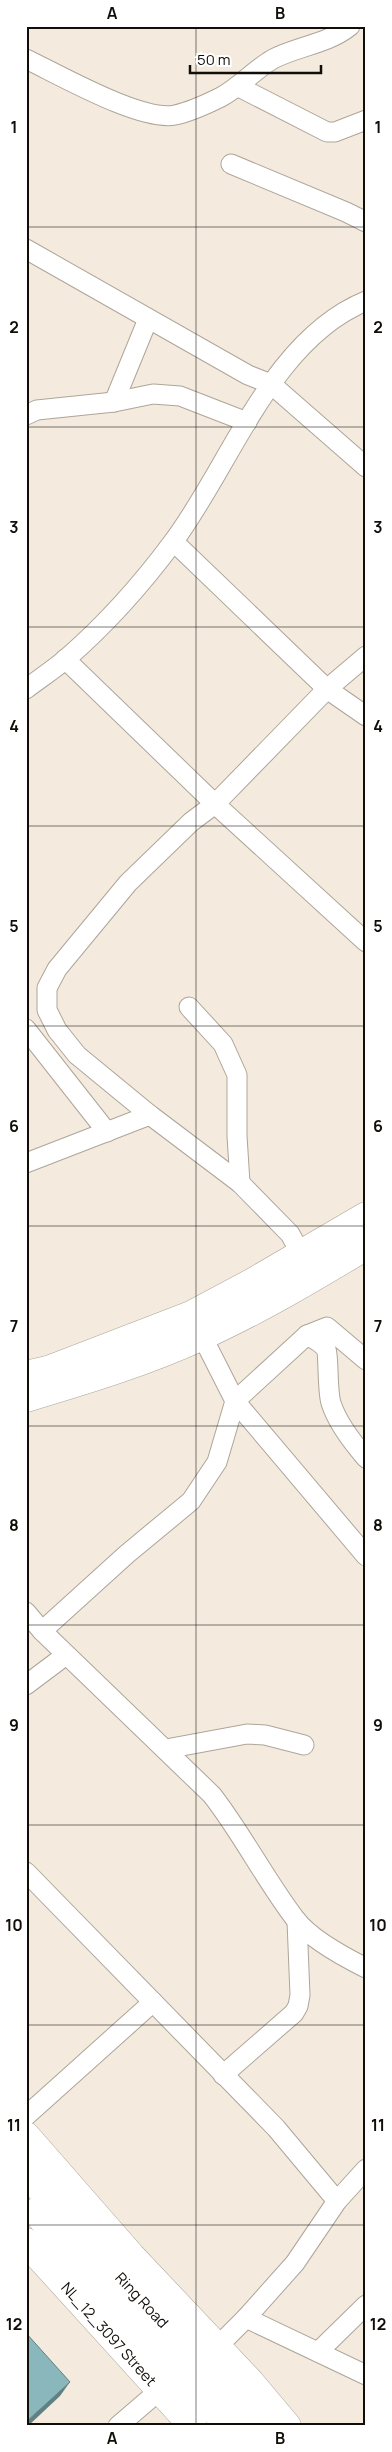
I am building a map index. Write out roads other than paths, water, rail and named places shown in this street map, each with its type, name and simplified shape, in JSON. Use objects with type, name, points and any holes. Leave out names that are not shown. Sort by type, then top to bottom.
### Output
[{"type":"main road","points":[[26,1375],[48,1370],[191,1315],[301,1254],[360,1234]]},
{"type":"main road","points":[[26,1398],[92,1378],[202,1336],[280,1296],[360,1234]]},
{"type":"main road","points":[[26,2136],[131,2256],[287,2426]]},
{"type":"main road","name":"Ring Road","points":[[26,2173],[258,2426]]},
{"type":"main road","name":"Ring Road","points":[[26,2201],[229,2426]]},
{"type":"main road","name":"NL_12_3097 Street","points":[[26,2242],[193,2426]]},
{"type":"street","points":[[26,59],[105,97],[156,114],[173,116],[221,97],[237,86],[253,71],[276,58],[334,37],[350,26]]},
{"type":"street","points":[[237,86],[319,130],[335,132],[366,120]]},
{"type":"street","points":[[231,164],[366,222]]},
{"type":"street","points":[[26,250],[248,375],[271,384],[366,467]]},
{"type":"street","points":[[27,686],[65,659],[122,604],[174,542],[271,384],[317,330],[335,315],[366,301]]},
{"type":"street","points":[[114,402],[148,320]]},
{"type":"street","points":[[26,415],[37,410],[114,402],[153,394],[180,396],[247,422]]},
{"type":"street","points":[[174,542],[327,688],[366,716]]},
{"type":"street","points":[[301,1254],[290,1234],[240,1183],[150,1115],[77,1055],[57,1030],[47,1010],[47,988],[57,968],[128,883],[192,822],[214,804],[327,688],[366,656]]},
{"type":"street","points":[[65,659],[214,804],[366,942]]},
{"type":"street","points":[[189,1007],[223,1044],[237,1075],[237,1136],[240,1183]]},
{"type":"street","points":[[26,1029],[107,1132]]},
{"type":"street","points":[[26,1163],[150,1115]]},
{"type":"street","points":[[42,1632],[127,1554],[192,1501],[217,1462],[235,1401],[307,1335],[327,1327],[366,1360]]},
{"type":"street","points":[[307,1335],[322,1345],[327,1351],[327,1374],[331,1403],[353,1444],[366,1458]]},
{"type":"street","points":[[202,1336],[235,1401],[366,1556]]},
{"type":"street","points":[[26,1612],[42,1632],[212,1795],[235,1825],[297,1921],[328,1947],[366,1968]]},
{"type":"street","points":[[26,1685],[66,1655]]},
{"type":"street","points":[[166,1749],[247,1734],[265,1734],[304,1744]]},
{"type":"street","points":[[26,1872],[276,2128],[337,2200]]},
{"type":"street","points":[[223,2075],[294,2013],[298,2006],[300,1995],[297,1921]]},
{"type":"street","points":[[26,2116],[153,2002]]},
{"type":"street","points":[[217,2348],[295,2263],[337,2200],[366,2169]]},
{"type":"street","points":[[318,2352],[366,2305]]},
{"type":"street","points":[[246,2318],[366,2375]]},
{"type":"street","points":[[118,2426],[160,2390]]}]
